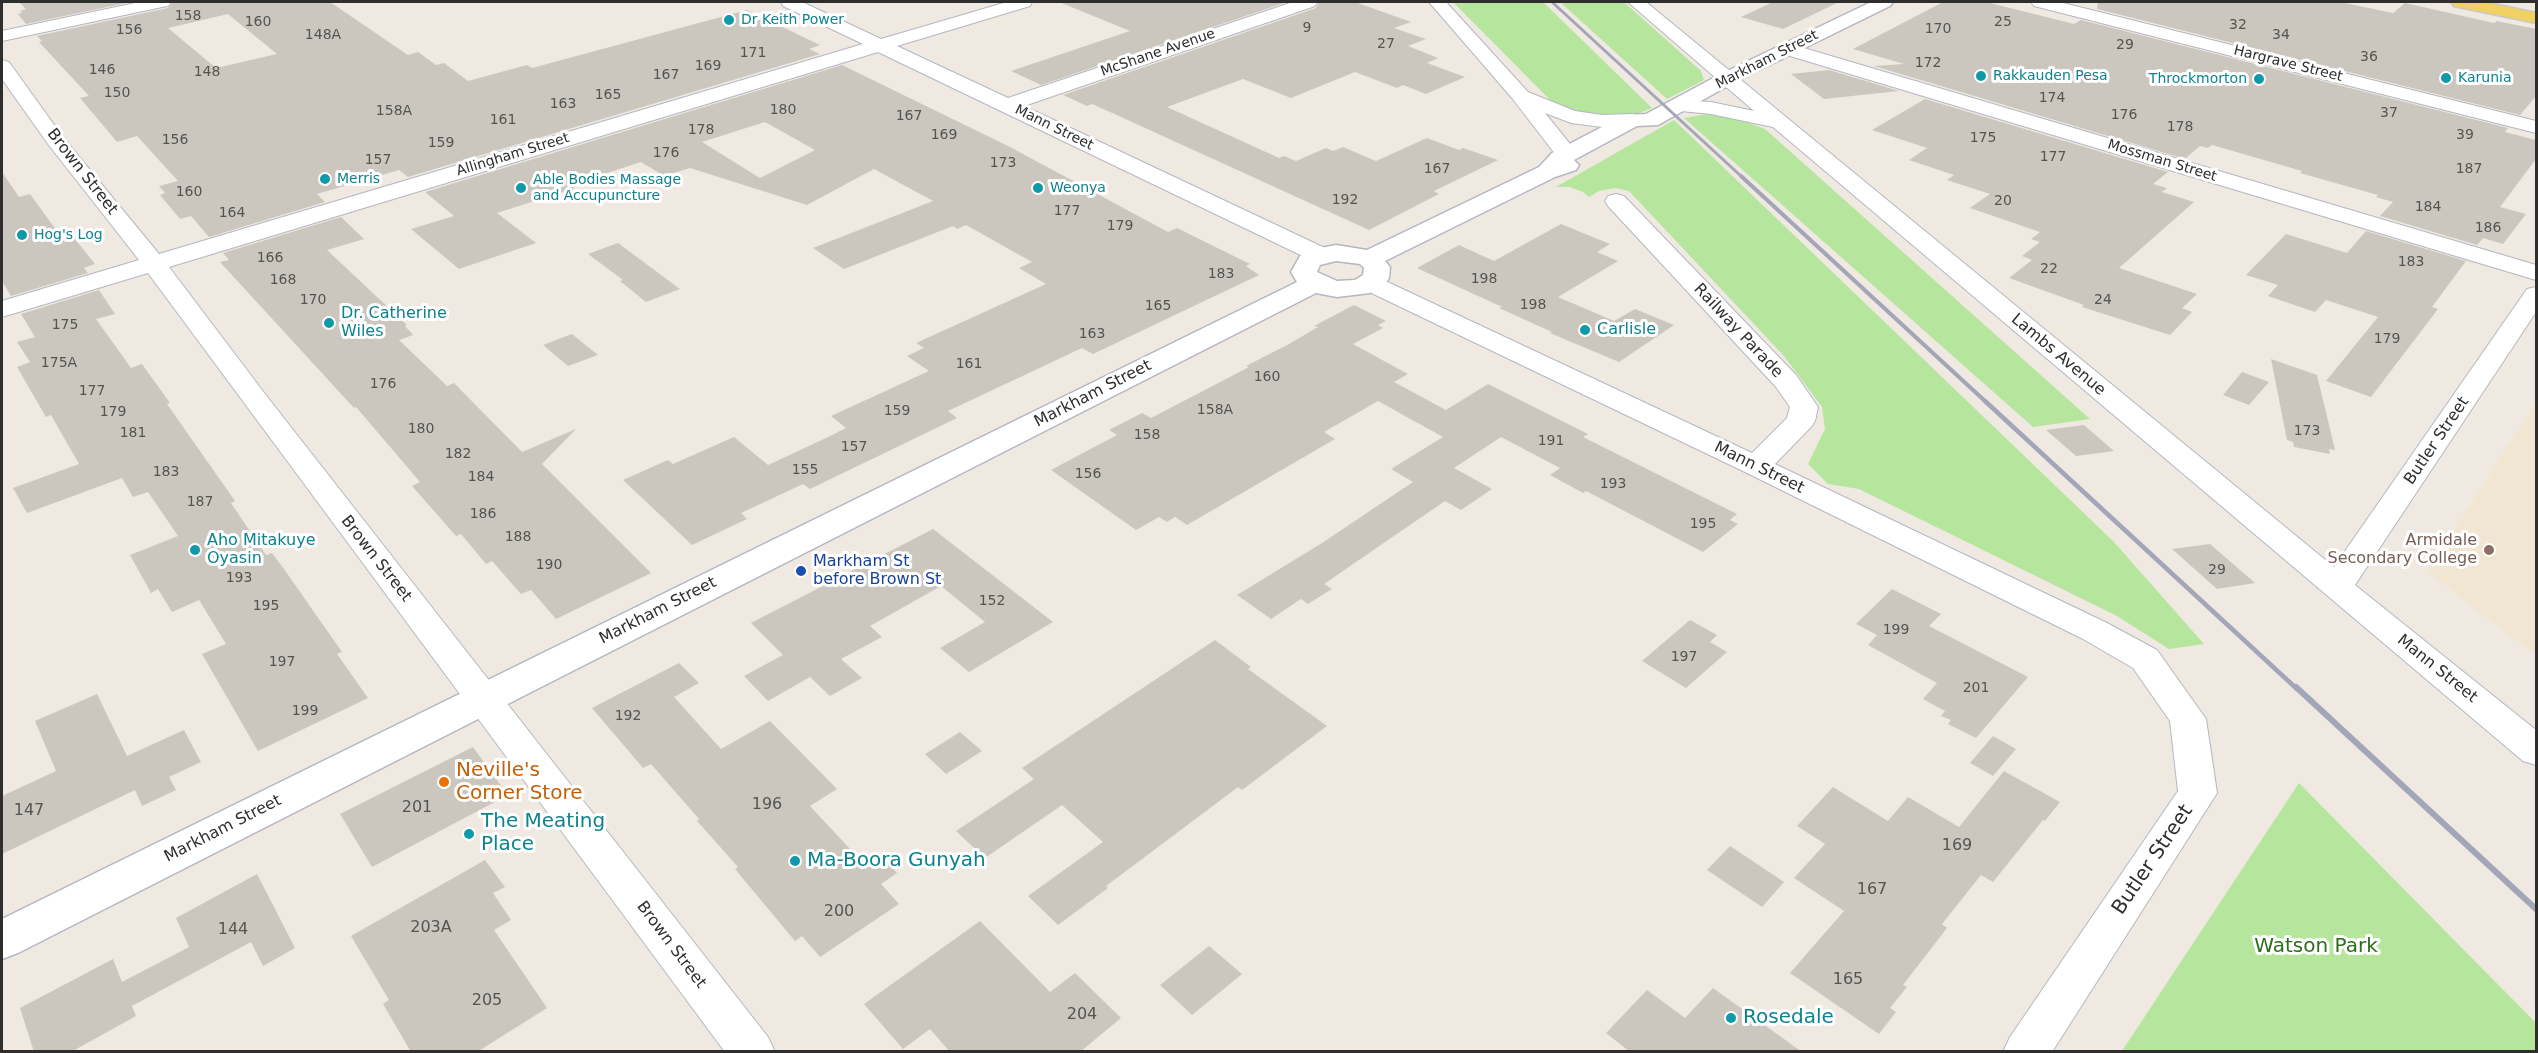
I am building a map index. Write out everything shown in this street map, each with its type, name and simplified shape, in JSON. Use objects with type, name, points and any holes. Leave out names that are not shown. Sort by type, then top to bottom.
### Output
[{"type":"main road","points":[[2460,2],[2536,18]]},
{"type":"street","points":[[2,36],[162,2]]},
{"type":"street","name":"Mann Street","points":[[789,2],[1008,105],[1317,269]]},
{"type":"street","name":"Allingham Street","points":[[2,309],[1024,2]]},
{"type":"street","name":"McShane Avenue","points":[[1008,105],[1309,2]]},
{"type":"street","points":[[1437,2],[1519,94],[1567,154]]},
{"type":"street","name":"Lambs Avenue","points":[[1636,2],[2337,587]]},
{"type":"street","name":"Markham Street","points":[[1547,172],[1567,154],[1678,106],[1726,79],[1884,2]]},
{"type":"street","name":"Hargrave Street","points":[[2040,2],[2536,127]]},
{"type":"street","name":"Mossman Street","points":[[1787,49],[2536,273]]},
{"type":"street","name":"Brown Street","points":[[2,66],[55,140],[154,263],[255,400],[752,1052]]},
{"type":"street","points":[[1519,94],[1557,113],[1571,117],[1602,121],[1642,120]]},
{"type":"street","name":"Lambs Avenue","points":[[1678,106],[1711,108],[1779,122]]},
{"type":"street","name":"Markham Street","points":[[2,940],[484,698],[1317,269],[1331,288],[1350,289],[1370,271],[1547,172],[1585,158],[1645,127],[1642,120]]},
{"type":"street","name":"Railway Parade","points":[[1616,201],[1786,381],[1804,407],[1801,421],[1756,466]]},
{"type":"street","points":[[1317,269],[1346,253],[1370,271]]},
{"type":"street","name":"Mann Street","points":[[1370,271],[1756,466],[2086,627],[2145,659]]},
{"type":"street","name":"Butler Street","points":[[2337,587],[2536,294]]},
{"type":"street","name":"Mann Street","points":[[2337,587],[2536,751]]},
{"type":"street","name":"Butler Street","points":[[2026,1052],[2198,793],[2188,719],[2145,659]]},
{"type":"shaded area","name":"Armidale Secondary College","points":[[2536,402],[2536,656],[2428,572]]},
{"type":"green space","points":[[1453,2],[1543,2],[1652,108],[1631,116],[1591,117],[1553,103]]},
{"type":"green space","points":[[1560,2],[1624,2],[1701,71],[1704,80],[1667,99]]},
{"type":"green space","points":[[1708,114],[1736,118],[1765,129],[2090,419],[2033,427],[1684,118]]},
{"type":"green space","points":[[1674,120],[2114,542],[2204,644],[2169,649],[2117,616],[1859,489],[1828,484],[1808,464],[1825,429],[1822,407],[1784,356],[1629,191],[1615,188],[1599,191],[1589,197],[1570,187],[1556,187]]},
{"type":"green space","name":"Watson Park","points":[[2299,783],[2536,1023],[2536,1051],[2122,1051]]},
{"type":"building","points":[[19,2],[131,2],[26,24],[18,14],[26,9]]},
{"type":"building","points":[[173,2],[330,2],[408,55],[418,52],[436,65],[444,63],[468,81],[527,65],[532,68],[747,10],[820,45],[809,49],[820,54],[408,177],[399,170],[317,194],[325,202],[209,237],[191,216],[180,219],[160,195],[165,193],[159,186],[178,181],[137,136],[117,142],[80,98],[89,96],[39,42],[42,41],[37,36],[168,8]],"holes":[[[228,14],[277,54],[216,68],[168,28]]]},
{"type":"building","points":[[1059,2],[1287,2],[1041,85],[1011,71],[1130,31]]},
{"type":"building","points":[[1319,2],[1355,2],[1411,22],[1394,28],[1426,39],[1408,46],[1438,58],[1427,63],[1465,77],[1426,94],[1403,85],[1397,88],[1355,72],[1291,98],[1243,79],[1167,107],[1279,158],[1284,156],[1296,161],[1326,148],[1333,151],[1343,147],[1376,161],[1427,138],[1459,150],[1463,148],[1498,160],[1434,191],[1439,194],[1369,230],[1092,104],[1087,106],[1063,95],[1316,8]]},
{"type":"building","points":[[1773,2],[1839,2],[1783,29],[1741,17]]},
{"type":"building","points":[[1943,2],[1986,2],[2074,24],[2081,20],[2508,128],[2505,132],[2536,140],[2536,159],[2500,207],[2526,214],[2503,244],[2483,238],[2477,245],[2380,216],[2393,202],[2376,197],[2378,195],[2300,173],[2302,171],[2212,145],[2208,148],[2200,146],[2185,159],[1874,66],[1904,64],[1853,49]]},
{"type":"building","points":[[2098,2],[2340,2],[2393,13],[2405,3],[2494,23],[2497,21],[2536,29],[2536,96],[2520,115],[2097,9]]},
{"type":"building","points":[[842,65],[1010,147],[1168,232],[1177,228],[1250,264],[1246,266],[1259,275],[1093,354],[1082,348],[948,411],[957,418],[810,489],[803,484],[741,513],[747,519],[692,545],[623,480],[668,460],[673,464],[734,437],[768,465],[846,428],[831,416],[929,371],[907,356],[924,348],[916,343],[1046,284],[1019,268],[1032,262],[966,225],[957,229],[953,226],[844,269],[813,248],[933,201],[874,169],[807,205],[690,168],[664,176],[641,162],[570,185],[575,188],[497,213],[536,243],[459,269],[411,229],[454,216],[425,192]],"holes":[[[765,122],[815,150],[760,178],[702,142]]]},
{"type":"building","points":[[1829,70],[1899,91],[1824,99],[1791,74]]},
{"type":"building","points":[[1925,99],[2168,172],[2153,184],[2167,188],[2162,192],[2194,202],[2119,268],[2197,294],[2182,308],[2192,312],[2170,335],[2082,307],[2084,305],[2009,278],[2032,260],[2022,256],[2040,242],[2031,239],[2040,232],[1970,208],[1990,194],[1947,180],[1954,175],[1909,160],[1927,148],[1872,130]]},
{"type":"building","points":[[2,172],[19,197],[30,194],[65,242],[75,239],[95,264],[84,268],[88,273],[11,296],[2,281]]},
{"type":"building","points":[[341,217],[364,239],[327,250],[407,325],[405,326],[413,335],[399,340],[447,386],[454,383],[522,452],[576,429],[542,464],[651,573],[556,619],[531,590],[521,594],[492,561],[486,564],[461,534],[456,536],[412,486],[420,482],[356,407],[354,408],[220,262],[229,260],[223,253]]},
{"type":"building","points":[[1561,224],[1610,244],[1597,252],[1618,261],[1558,297],[1614,321],[1635,309],[1674,325],[1619,362],[1550,333],[1552,332],[1499,308],[1502,307],[1417,268],[1459,245],[1494,261]]},
{"type":"building","points":[[2366,231],[2466,261],[2432,307],[2438,309],[2371,397],[2326,381],[2378,317],[2326,300],[2315,312],[2268,296],[2278,285],[2246,275],[2286,234],[2347,253]]},
{"type":"building","points":[[618,243],[680,289],[646,302],[620,281],[623,280],[588,254]]},
{"type":"building","points":[[99,290],[115,314],[96,319],[131,368],[142,364],[170,403],[167,404],[235,501],[231,503],[266,555],[272,553],[284,569],[342,652],[337,654],[368,698],[258,751],[202,654],[226,644],[199,600],[172,612],[158,589],[151,593],[130,555],[178,536],[148,492],[133,497],[122,478],[27,513],[13,488],[79,464],[51,415],[46,417],[17,367],[30,362],[17,342],[35,337],[21,314]]},
{"type":"building","points":[[1354,305],[1386,321],[1378,325],[1383,328],[1353,344],[1408,374],[1394,382],[1446,410],[1488,384],[1588,434],[1583,437],[1737,514],[1730,520],[1738,524],[1703,552],[1586,491],[1583,493],[1550,475],[1560,468],[1501,437],[1454,468],[1492,489],[1461,510],[1445,501],[1324,584],[1332,589],[1308,604],[1301,599],[1271,619],[1237,595],[1322,543],[1413,482],[1391,469],[1443,437],[1378,401],[1324,432],[1335,439],[1187,525],[1175,517],[1167,522],[1159,517],[1136,530],[1051,470],[1117,435],[1109,430],[1142,413],[1151,418],[1249,367],[1246,366],[1289,344],[1318,327],[1314,326]]},
{"type":"building","points":[[572,334],[598,355],[568,366],[543,345]]},
{"type":"building","points":[[2271,359],[2317,375],[2335,450],[2329,449],[2330,454],[2294,447],[2293,442],[2287,440]]},
{"type":"building","points":[[2242,372],[2269,382],[2249,405],[2223,395]]},
{"type":"building","points":[[2084,425],[2114,451],[2076,456],[2046,430]]},
{"type":"building","points":[[933,529],[1053,622],[969,672],[940,648],[985,622],[941,586],[870,626],[882,637],[841,659],[862,678],[830,696],[810,677],[768,701],[744,676],[783,655],[751,623]]},
{"type":"building","points":[[2210,544],[2255,583],[2217,589],[2172,549]]},
{"type":"building","points":[[1892,589],[1941,614],[1929,626],[2028,677],[1976,738],[1948,724],[1951,720],[1941,716],[1945,711],[1923,699],[1937,683],[1868,645],[1877,635],[1856,624]]},
{"type":"building","points":[[1690,620],[1717,635],[1710,642],[1727,652],[1686,688],[1642,661]]},
{"type":"building","points":[[1215,640],[1251,667],[1248,669],[1327,726],[1242,790],[1238,787],[1058,925],[1028,896],[1103,842],[1062,805],[985,858],[956,831],[1034,779],[1022,768]]},
{"type":"building","points":[[679,663],[699,683],[674,697],[721,749],[770,721],[837,789],[810,806],[864,864],[880,854],[897,873],[881,884],[899,904],[820,957],[802,936],[795,941],[735,869],[738,867],[697,821],[699,819],[651,764],[643,768],[592,708]]},
{"type":"building","points":[[97,694],[127,756],[184,730],[201,762],[169,777],[176,790],[142,806],[135,790],[2,854],[2,796],[56,771],[35,721]]},
{"type":"building","points":[[960,732],[982,751],[946,774],[925,754]]},
{"type":"building","points":[[1993,736],[2016,749],[1993,776],[1970,763]]},
{"type":"building","points":[[473,747],[508,795],[372,867],[340,814]]},
{"type":"building","points":[[2004,771],[2060,802],[1993,882],[1981,875],[1942,924],[1947,928],[1903,985],[1907,987],[1890,1008],[1896,1012],[1879,1034],[1790,973],[1844,911],[1794,878],[1825,844],[1797,826],[1833,787],[1888,821],[1908,797],[1959,827]]},
{"type":"building","points":[[1730,846],[1784,882],[1762,907],[1707,870]]},
{"type":"building","points":[[485,860],[505,887],[493,893],[511,920],[494,930],[547,1008],[477,1052],[411,1052],[383,1004],[389,1000],[351,936]]},
{"type":"building","points":[[257,874],[295,948],[263,966],[251,942],[132,1006],[136,1016],[71,1052],[34,1052],[20,1008],[113,959],[122,982],[189,947],[176,918]]},
{"type":"building","points":[[980,921],[1050,992],[1075,973],[1121,1018],[1080,1052],[950,1052],[930,1029],[903,1049],[864,1004]]},
{"type":"building","points":[[1209,946],[1242,974],[1192,1015],[1160,985]]},
{"type":"building","points":[[1713,988],[1802,1052],[1630,1052],[1606,1033],[1647,990],[1685,1018]]},
{"type":"railway","points":[[1552,2],[1742,177]]},
{"type":"railway","points":[[1741,176],[1986,402]]},
{"type":"railway","points":[[1985,401],[2297,689]]},
{"type":"railway","points":[[2296,687],[2536,909]]},
{"type":"place","name":"Dr Keith Power","points":[[729,20]]},
{"type":"place","name":"Rakkauden Pesa","points":[[1981,76]]},
{"type":"place","name":"Karunia","points":[[2446,78]]},
{"type":"place","name":"Throckmorton","points":[[2259,79]]},
{"type":"place","name":"Merris","points":[[325,179]]},
{"type":"place","name":"Able Bodies Massage and Accupuncture","points":[[521,188]]},
{"type":"place","name":"Weonya","points":[[1038,188]]},
{"type":"place","name":"Hog's Log","points":[[22,235]]},
{"type":"place","name":"Dr. Catherine Wiles","points":[[329,323]]},
{"type":"place","name":"Carlisle","points":[[1585,330]]},
{"type":"place","name":"Aho Mitakuye Oyasin","points":[[195,550]]},
{"type":"place","name":"Armidale Secondary College","points":[[2489,550]]},
{"type":"place","name":"Markham St before Brown St","points":[[801,571]]},
{"type":"place","name":"Neville's Corner Store","points":[[444,782]]},
{"type":"place","name":"The Meating Place","points":[[469,834]]},
{"type":"place","name":"Ma-Boora Gunyah","points":[[795,861]]},
{"type":"place","name":"Rosedale","points":[[1731,1018]]}]
